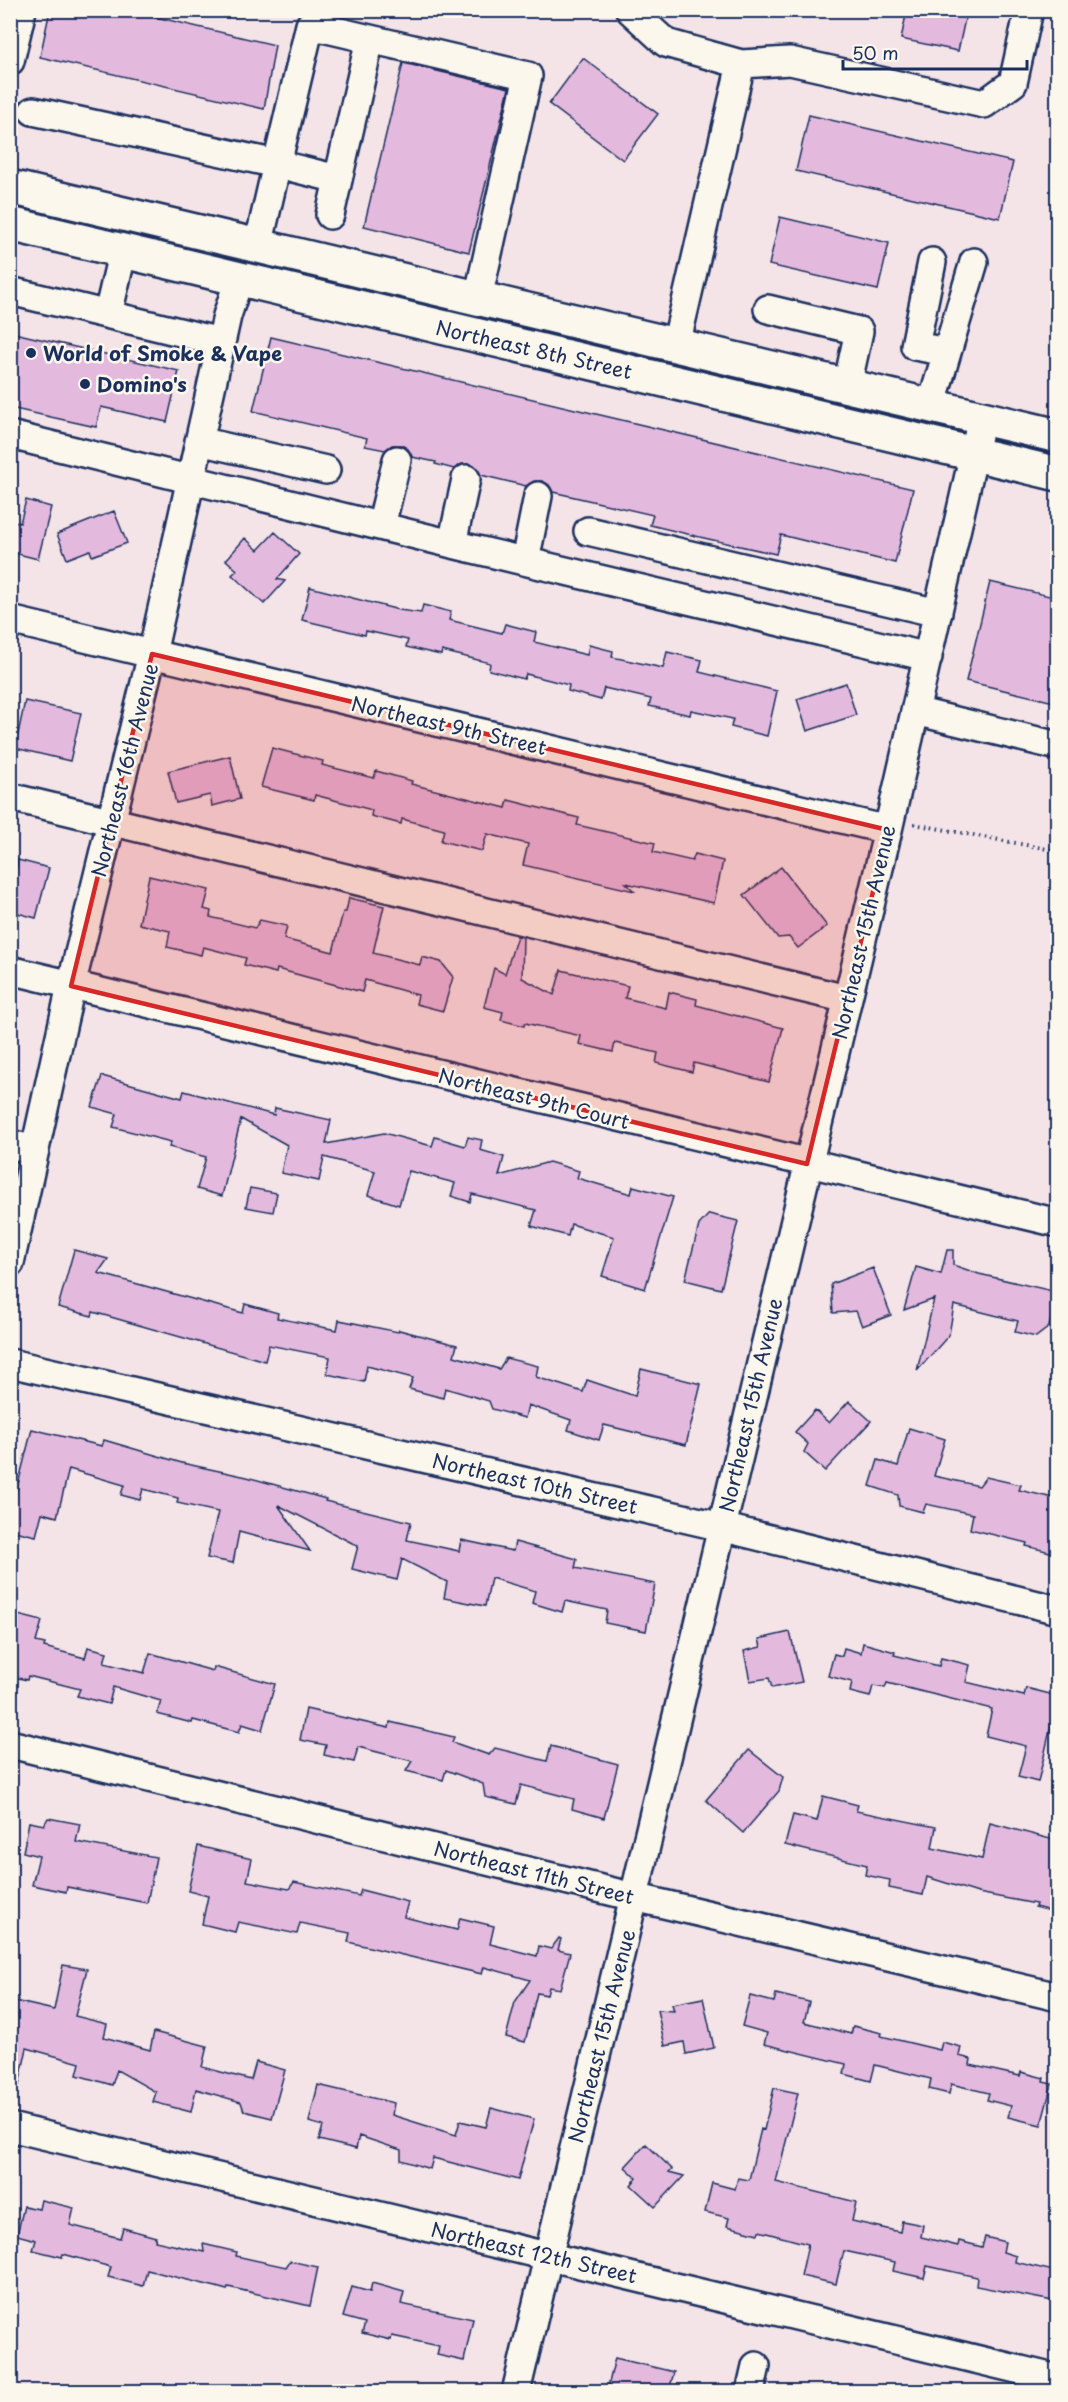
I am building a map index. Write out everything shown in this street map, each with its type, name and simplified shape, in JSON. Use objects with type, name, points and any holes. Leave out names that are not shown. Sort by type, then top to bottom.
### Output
[{"type":"main road","name":"Northeast 8th Street","points":[[10,187],[1058,436]]},
{"type":"main road","name":"Northeast 8th Street","points":[[10,224],[1058,474]]},
{"type":"main road","points":[[239,279],[255,245]]},
{"type":"main road","points":[[667,380],[676,345]]},
{"type":"street","points":[[630,10],[666,43],[741,64],[790,61],[984,104],[1013,83],[1029,10]]},
{"type":"street","points":[[255,245],[262,229],[309,18],[370,39],[528,76],[478,298]]},
{"type":"street","points":[[330,215],[370,39]]},
{"type":"street","points":[[676,345],[741,64]]},
{"type":"street","points":[[33,111],[338,179]]},
{"type":"street","points":[[108,314],[123,250]]},
{"type":"street","points":[[932,262],[915,346],[947,352]]},
{"type":"street","points":[[931,406],[974,262]]},
{"type":"street","name":"Northeast 16th Avenue","points":[[10,1263],[23,1147],[71,986],[152,654],[221,342],[239,279]]},
{"type":"street","points":[[10,291],[221,342]]},
{"type":"street","points":[[768,309],[859,330],[847,386]]},
{"type":"street","name":"Northeast 15th Avenue","points":[[516,2391],[889,825],[982,418]]},
{"type":"street","points":[[10,435],[452,544],[928,657]]},
{"type":"street","points":[[199,441],[326,470]]},
{"type":"street","points":[[381,526],[397,460]]},
{"type":"street","points":[[452,544],[466,479]]},
{"type":"street","points":[[525,561],[538,496]]},
{"type":"street","points":[[588,531],[938,613]]},
{"type":"street","name":"Northeast 9th Street","points":[[10,620],[889,825]]},
{"type":"street","points":[[915,711],[1058,746]]},
{"type":"street","points":[[10,797],[847,999]]},
{"type":"street","name":"Northeast 9th Court","points":[[10,970],[1058,1223]]},
{"type":"street","name":"Northeast 10th Street","points":[[10,1363],[720,1527],[1058,1610]]},
{"type":"street","name":"Northeast 11th Street","points":[[10,1744],[634,1897],[1058,1996]]},
{"type":"street","name":"Northeast 12th Street","points":[[10,2127],[1058,2379]]},
{"type":"path","points":[[889,825],[1058,851]]},
{"type":"highlighted area","points":[[152,654],[888,830],[807,1164],[71,986]]},
{"type":"building","points":[[50,10],[126,10],[275,45],[264,109],[40,57]]},
{"type":"building","points":[[907,10],[967,10],[958,51],[901,39]]},
{"type":"building","points":[[583,58],[658,114],[623,160],[549,104]]},
{"type":"building","points":[[403,63],[509,88],[469,252],[364,226]]},
{"type":"building","points":[[809,115],[1013,162],[1000,218],[796,171]]},
{"type":"building","points":[[780,217],[889,243],[878,290],[769,265]]},
{"type":"building","points":[[10,332],[179,371],[167,422],[101,407],[96,427],[10,408]]},
{"type":"building","points":[[271,337],[913,489],[895,563],[781,535],[776,554],[704,538],[650,525],[653,515],[553,492],[549,485],[542,481],[534,481],[526,486],[481,475],[477,468],[470,464],[462,464],[454,469],[412,457],[408,449],[401,445],[392,445],[385,450],[365,446],[367,438],[253,411]]},
{"type":"building","points":[[26,500],[51,507],[38,559],[10,552],[10,520],[20,523]]},
{"type":"building","points":[[114,511],[127,543],[92,556],[90,550],[67,559],[57,534]]},
{"type":"building","points":[[275,532],[299,554],[277,579],[285,581],[264,604],[232,575],[237,570],[226,560],[245,538],[258,550]]},
{"type":"building","points":[[990,582],[1058,598],[1058,703],[966,681]]},
{"type":"building","points":[[310,587],[399,610],[421,613],[423,605],[451,612],[449,620],[502,633],[505,624],[536,632],[534,642],[587,655],[589,645],[613,651],[612,657],[663,668],[667,652],[702,660],[699,672],[777,691],[767,736],[731,727],[733,719],[691,710],[690,715],[649,706],[651,699],[604,688],[601,700],[568,691],[569,685],[526,674],[524,679],[489,670],[490,663],[442,651],[441,655],[406,647],[408,640],[366,631],[365,635],[302,620]]},
{"type":"building","points":[[846,683],[856,715],[807,731],[797,699]]},
{"type":"building","points":[[25,701],[81,713],[70,761],[15,748]]},
{"type":"building","points":[[272,748],[323,761],[322,765],[374,778],[376,771],[412,781],[411,784],[506,808],[508,800],[579,818],[577,825],[655,843],[653,852],[692,861],[695,854],[723,861],[714,903],[626,883],[634,891],[523,865],[528,844],[487,834],[482,851],[441,841],[444,830],[402,819],[401,824],[371,816],[372,810],[315,795],[314,800],[261,787]]},
{"type":"building","points":[[230,756],[240,799],[212,806],[210,795],[176,803],[168,771]]},
{"type":"building","points":[[18,860],[49,868],[36,918],[10,911],[10,868],[16,869]]},
{"type":"building","points":[[781,867],[827,926],[798,948],[789,937],[778,938],[744,895]]},
{"type":"building","points":[[149,876],[209,890],[204,909],[211,911],[210,917],[255,928],[260,920],[287,926],[284,939],[333,952],[349,898],[384,906],[373,953],[420,965],[422,957],[441,962],[453,977],[443,1011],[416,1004],[418,995],[365,980],[362,992],[277,969],[276,973],[244,965],[246,958],[203,947],[201,955],[167,947],[170,931],[139,924]]},
{"type":"building","points":[[517,936],[523,937],[522,978],[554,995],[561,970],[628,986],[625,998],[666,1008],[669,992],[697,999],[696,1005],[783,1028],[769,1082],[694,1063],[692,1072],[656,1063],[658,1053],[615,1043],[613,1052],[579,1044],[581,1036],[501,1020],[503,1012],[484,1007],[494,968],[505,974]]},
{"type":"building","points":[[102,1076],[182,1098],[184,1091],[274,1115],[275,1108],[331,1120],[326,1144],[384,1133],[432,1146],[435,1137],[465,1146],[468,1137],[482,1140],[480,1150],[504,1157],[499,1176],[549,1162],[579,1171],[577,1178],[631,1194],[633,1186],[673,1197],[645,1289],[602,1276],[614,1237],[571,1224],[568,1236],[531,1226],[536,1210],[472,1194],[470,1202],[451,1196],[455,1183],[409,1171],[399,1205],[368,1195],[375,1171],[324,1157],[319,1181],[281,1173],[287,1145],[241,1119],[222,1196],[197,1189],[206,1157],[169,1147],[171,1142],[113,1127],[117,1114],[92,1107]]},
{"type":"building","points":[[250,1188],[277,1193],[273,1212],[246,1207]]},
{"type":"building","points":[[709,1214],[738,1221],[721,1289],[685,1280],[699,1225]]},
{"type":"building","points":[[74,1250],[108,1259],[98,1273],[243,1313],[245,1304],[278,1313],[277,1318],[337,1330],[339,1320],[398,1332],[399,1330],[457,1345],[454,1356],[499,1369],[506,1358],[538,1366],[536,1377],[583,1392],[587,1380],[635,1396],[641,1369],[701,1384],[686,1445],[604,1425],[599,1440],[568,1430],[571,1420],[528,1405],[525,1418],[492,1409],[489,1401],[445,1388],[443,1398],[409,1389],[413,1378],[367,1366],[364,1382],[327,1374],[330,1357],[269,1345],[265,1361],[93,1312],[92,1316],[58,1307]]},
{"type":"building","points":[[947,1250],[953,1250],[953,1265],[979,1274],[1057,1292],[1049,1327],[1036,1337],[1015,1332],[1018,1321],[954,1305],[949,1335],[917,1371],[934,1299],[904,1310],[916,1267],[941,1274]]},
{"type":"building","points":[[873,1268],[891,1315],[862,1326],[856,1311],[833,1313],[831,1284]]},
{"type":"building","points":[[849,1401],[871,1421],[825,1471],[804,1452],[808,1444],[795,1432],[815,1410],[829,1423]]},
{"type":"building","points":[[909,1428],[945,1439],[934,1476],[979,1486],[986,1477],[1021,1485],[1019,1490],[1058,1499],[1058,1554],[1026,1546],[1027,1543],[970,1529],[973,1514],[926,1504],[923,1512],[899,1506],[898,1495],[870,1486],[878,1460],[898,1466]]},
{"type":"building","points":[[32,1429],[102,1446],[104,1440],[182,1463],[247,1477],[326,1499],[325,1501],[411,1522],[407,1540],[459,1551],[461,1540],[513,1551],[515,1542],[577,1559],[575,1568],[655,1584],[646,1631],[605,1623],[607,1610],[565,1601],[562,1612],[532,1603],[535,1591],[491,1578],[485,1606],[444,1598],[447,1582],[402,1559],[397,1580],[352,1569],[358,1546],[278,1505],[310,1551],[239,1532],[233,1563],[207,1558],[218,1512],[177,1503],[178,1498],[143,1489],[140,1500],[121,1495],[124,1485],[69,1469],[57,1517],[42,1513],[36,1536],[10,1530],[10,1516]]},
{"type":"building","points":[[10,1613],[42,1621],[36,1642],[45,1644],[44,1647],[85,1658],[88,1647],[107,1652],[104,1663],[144,1673],[150,1653],[213,1671],[214,1667],[275,1684],[262,1730],[242,1724],[239,1732],[193,1720],[192,1723],[157,1714],[161,1701],[113,1687],[109,1704],[77,1696],[80,1689],[28,1676],[27,1680],[10,1676]]},
{"type":"building","points":[[790,1632],[802,1682],[772,1688],[769,1678],[750,1681],[744,1651],[761,1647],[759,1639]]},
{"type":"building","points":[[863,1643],[895,1652],[894,1655],[939,1666],[941,1658],[970,1665],[966,1682],[1024,1696],[1026,1688],[1058,1696],[1038,1782],[1018,1777],[1026,1746],[986,1736],[992,1709],[887,1683],[885,1688],[873,1686],[870,1697],[850,1692],[852,1682],[828,1676],[834,1654],[842,1656],[844,1648],[861,1653]]},
{"type":"building","points":[[306,1709],[389,1728],[390,1722],[454,1737],[452,1742],[489,1755],[495,1748],[547,1761],[551,1746],[618,1764],[604,1818],[572,1809],[574,1799],[521,1785],[516,1804],[485,1797],[483,1784],[446,1770],[443,1780],[406,1771],[412,1761],[358,1747],[354,1762],[324,1755],[326,1745],[300,1740]]},
{"type":"building","points":[[749,1750],[783,1777],[779,1791],[743,1833],[706,1800]]},
{"type":"building","points":[[823,1796],[858,1805],[856,1811],[936,1827],[932,1848],[982,1859],[990,1823],[1058,1841],[1058,1913],[1035,1907],[1036,1904],[978,1893],[927,1877],[923,1895],[889,1888],[890,1880],[865,1875],[867,1865],[785,1845],[793,1815],[817,1821]]},
{"type":"building","points":[[48,1818],[80,1824],[76,1842],[156,1857],[147,1903],[67,1887],[66,1892],[32,1885],[39,1856],[23,1852],[29,1822],[44,1825]]},
{"type":"building","points":[[198,1846],[252,1859],[247,1881],[289,1889],[294,1882],[359,1896],[361,1890],[408,1902],[404,1917],[457,1930],[460,1918],[494,1926],[490,1944],[537,1956],[539,1946],[551,1949],[559,1938],[561,1939],[558,1950],[570,1953],[560,1989],[549,1987],[547,1995],[537,1993],[525,2042],[506,2037],[515,2002],[530,1980],[484,1967],[482,1974],[348,1942],[350,1933],[300,1923],[297,1934],[238,1922],[235,1932],[202,1924],[208,1896],[188,1891]]},
{"type":"building","points":[[63,1965],[87,1969],[75,2016],[107,2024],[104,2037],[150,2050],[154,2032],[207,2046],[202,2067],[251,2080],[256,2062],[285,2070],[272,2118],[244,2111],[241,2102],[196,2089],[191,2112],[153,2102],[156,2092],[117,2070],[112,2085],[77,2075],[80,2063],[27,2048],[19,2085],[10,2084],[10,2000],[54,2010]]},
{"type":"building","points":[[776,1994],[809,2002],[804,2022],[851,2034],[853,2026],[882,2033],[881,2036],[940,2050],[942,2042],[961,2047],[959,2056],[971,2059],[970,2065],[1020,2076],[1021,2072],[1044,2078],[1043,2082],[1052,2084],[1041,2125],[1008,2117],[1011,2106],[987,2100],[989,2093],[951,2084],[949,2094],[929,2089],[931,2079],[875,2065],[871,2081],[844,2074],[846,2064],[764,2044],[767,2033],[742,2026],[750,1996],[774,2002]]},
{"type":"building","points":[[703,1998],[714,2048],[686,2054],[684,2042],[665,2046],[657,2010],[674,2011],[672,2004]]},
{"type":"building","points":[[318,2085],[394,2103],[392,2115],[456,2135],[460,2121],[486,2127],[491,2108],[534,2119],[518,2180],[433,2158],[430,2169],[401,2160],[401,2150],[359,2136],[356,2149],[319,2140],[323,2126],[309,2122]]},
{"type":"building","points":[[774,2088],[798,2093],[776,2182],[856,2202],[852,2221],[900,2232],[902,2221],[923,2225],[921,2237],[958,2246],[959,2241],[982,2247],[985,2237],[1005,2242],[1003,2252],[1016,2256],[1015,2262],[1058,2272],[1058,2302],[976,2286],[977,2277],[927,2266],[924,2278],[893,2271],[895,2262],[844,2251],[836,2284],[801,2276],[808,2244],[759,2231],[758,2234],[727,2226],[729,2218],[705,2212],[712,2183],[735,2189],[738,2178],[749,2180]]},
{"type":"building","points":[[646,2144],[672,2169],[669,2172],[684,2176],[655,2207],[631,2185],[637,2178],[625,2167]]},
{"type":"building","points":[[41,2200],[74,2208],[70,2225],[120,2238],[123,2228],[156,2237],[155,2241],[204,2252],[203,2244],[237,2252],[236,2256],[286,2267],[290,2261],[318,2267],[310,2306],[228,2287],[227,2290],[147,2270],[143,2286],[108,2277],[111,2267],[63,2254],[62,2257],[33,2250],[36,2240],[17,2235],[24,2206],[39,2209]]},
{"type":"building","points":[[372,2283],[404,2292],[401,2304],[473,2319],[464,2361],[437,2355],[439,2346],[392,2336],[391,2340],[362,2333],[365,2323],[343,2317],[352,2287],[370,2292]]},
{"type":"building","points":[[615,2358],[674,2372],[669,2391],[607,2391]]},
{"type":"place","name":"World of Smoke & Vape","points":[[31,353]]},
{"type":"place","name":"Domino's","points":[[85,384]]}]
